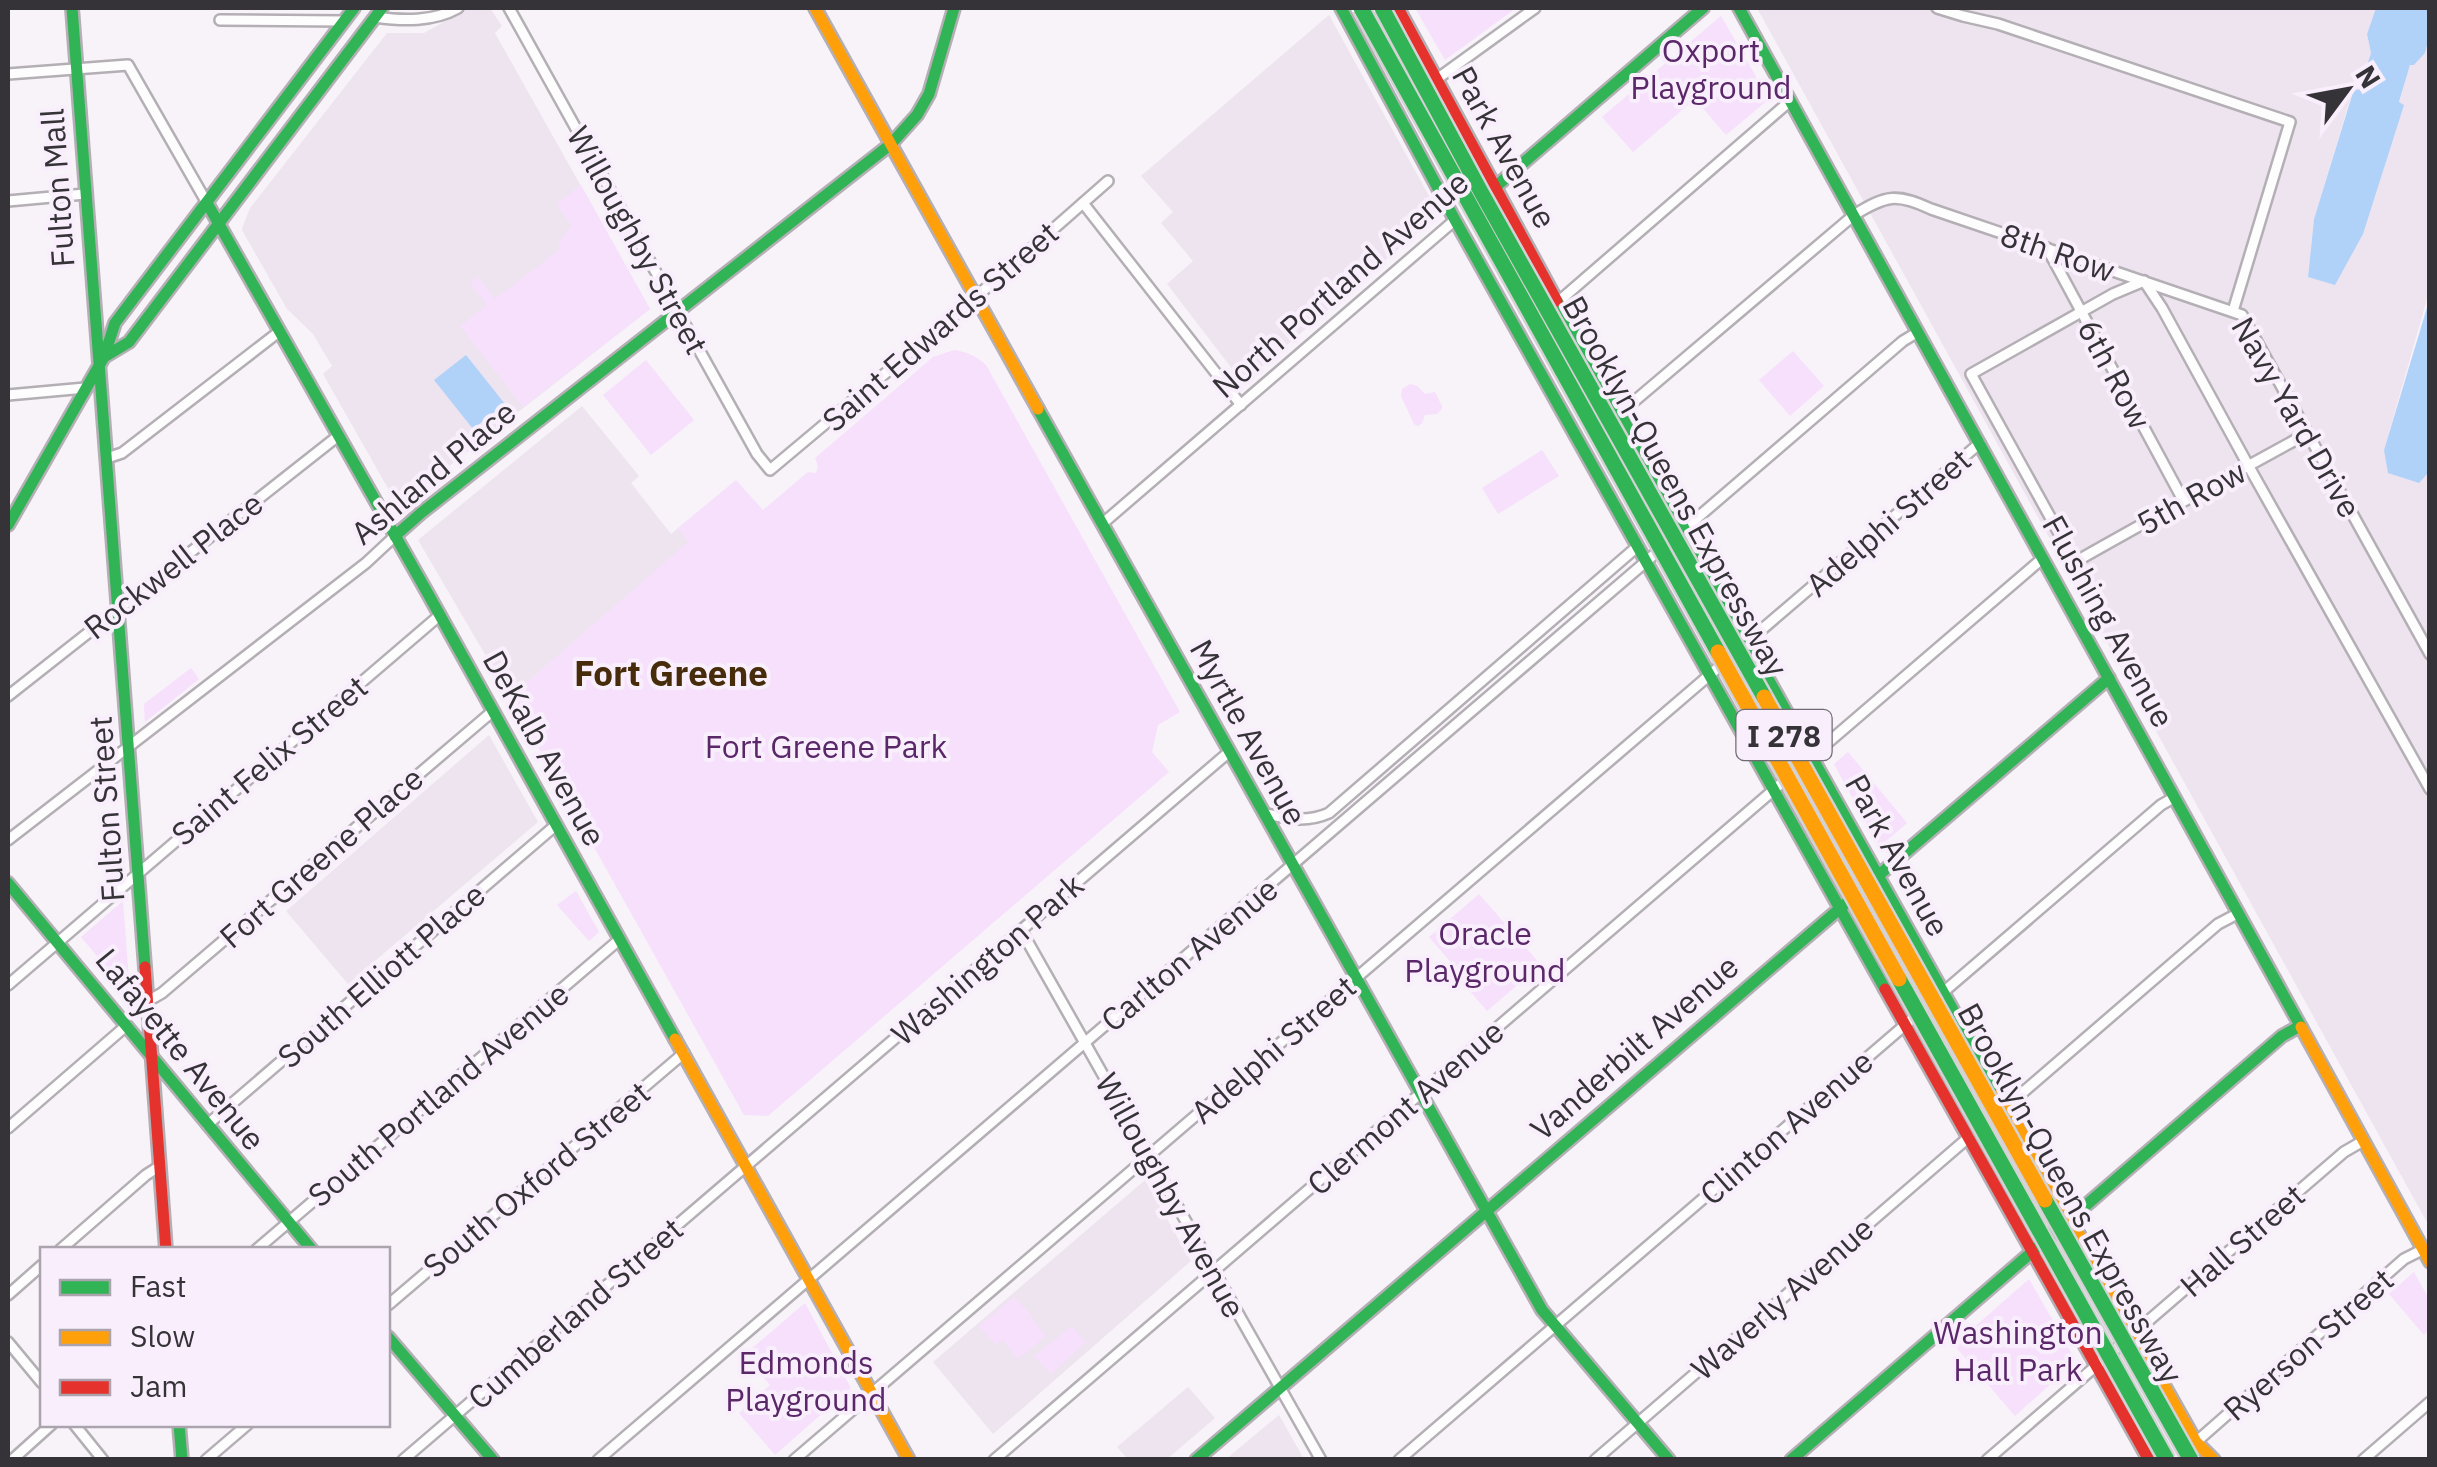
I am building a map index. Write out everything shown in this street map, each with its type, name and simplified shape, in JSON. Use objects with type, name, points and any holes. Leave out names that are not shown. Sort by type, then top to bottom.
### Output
[{"type":"main road","name":"Fulton Mall","points":[[72,8],[102,360]]},
{"type":"main road","points":[[8,525],[102,360],[116,323],[354,8]]},
{"type":"main road","name":"Myrtle Avenue","points":[[816,8],[1542,1310],[1669,1460]]},
{"type":"main road","name":"Ashland Place","points":[[395,536],[892,144],[918,116],[929,94],[954,8]]},
{"type":"main road","points":[[1341,8],[1455,220],[2149,1460]]},
{"type":"main road","name":"Brooklyn-Queens Expressway","points":[[1361,8],[2168,1460]]},
{"type":"main road","name":"Brooklyn-Queens Expressway","points":[[1382,8],[1481,192],[2191,1460]]},
{"type":"main road","name":"Park Avenue","points":[[1398,8],[2133,1333],[2196,1442],[2214,1460]]},
{"type":"main road","name":"North Portland Avenue","points":[[1455,220],[1703,8]]},
{"type":"main road","name":"Flushing Avenue","points":[[1739,8],[2108,678],[2304,1023],[2362,1141],[2426,1256]]},
{"type":"main road","points":[[102,360],[128,342],[378,12]]},
{"type":"main road","name":"DeKalb Avenue","points":[[206,203],[440,615],[909,1460]]},
{"type":"main road","name":"Fulton Street","points":[[102,360],[166,1247]]},
{"type":"main road","name":"Vanderbilt Avenue","points":[[1196,1460],[2108,678]]},
{"type":"main road","name":"Lafayette Avenue","points":[[8,883],[309,1247]]},
{"type":"main road","points":[[1791,1460],[2282,1036],[2304,1023]]},
{"type":"main road","points":[[390,1339],[493,1460]]},
{"type":"main road","points":[[179,1427],[182,1460]]},
{"type":"street","points":[[378,12],[388,19],[439,18],[458,8]]},
{"type":"street","name":"Willoughby Street","points":[[509,8],[770,470]]},
{"type":"street","points":[[1437,80],[1536,8]]},
{"type":"street","name":"Navy Yard Drive","points":[[1937,8],[1998,24],[2290,122],[2233,311],[2242,315],[2430,654]]},
{"type":"street","points":[[220,20],[344,21]]},
{"type":"street","name":"DeKalb Avenue","points":[[76,68],[128,65],[206,203]]},
{"type":"street","points":[[8,74],[76,68]]},
{"type":"street","points":[[1558,302],[1790,101]]},
{"type":"street","name":"Saint Edwards Street","points":[[770,470],[1108,181]]},
{"type":"street","points":[[8,201],[86,194]]},
{"type":"street","name":"8th Row","points":[[1854,215],[1883,200],[1906,198],[1931,210],[2233,311]]},
{"type":"street","points":[[1083,203],[1241,405]]},
{"type":"street","points":[[1582,446],[1854,215]]},
{"type":"street","name":"North Portland Avenue","points":[[1102,524],[1455,220]]},
{"type":"street","name":"6th Row","points":[[2047,248],[2183,500]]},
{"type":"street","points":[[2081,312],[2144,281]]},
{"type":"street","name":"Navy Yard Drive","points":[[2144,281],[2430,789]]},
{"type":"street","name":"5th Row","points":[[2081,312],[1971,374],[2075,562],[2308,433]]},
{"type":"street","points":[[107,458],[122,453],[280,331]]},
{"type":"street","name":"Carlton Avenue","points":[[598,1460],[1918,332]]},
{"type":"street","points":[[8,395],[86,388]]},
{"type":"street","name":"Rockwell Place","points":[[8,696],[338,436]]},
{"type":"street","name":"Adelphi Street","points":[[794,1460],[1980,443]]},
{"type":"street","name":"Ashland Place","points":[[8,840],[366,563],[395,536]]},
{"type":"street","points":[[1263,813],[1307,819],[1330,812],[1638,546]]},
{"type":"street","name":"Clermont Avenue","points":[[994,1460],[2043,558]]},
{"type":"street","name":"Saint Felix Street","points":[[8,985],[440,615]]},
{"type":"street","name":"Fort Greene Place","points":[[148,1001],[493,711]]},
{"type":"street","name":"Washington Park","points":[[746,1166],[1229,752]]},
{"type":"street","name":"Clinton Avenue","points":[[1400,1460],[2161,805],[2175,797]]},
{"type":"street","name":"South Elliott Place","points":[[206,1124],[556,825]]},
{"type":"street","points":[[2007,1106],[2218,924],[2239,913]]},
{"type":"street","name":"Willoughby Avenue","points":[[1021,930],[1321,1460]]},
{"type":"street","name":"South Portland Avenue","points":[[259,1247],[620,939]]},
{"type":"street","points":[[8,1128],[126,1026]]},
{"type":"street","name":"South Oxford Street","points":[[390,1304],[684,1053]]},
{"type":"street","name":"Waverly Avenue","points":[[1595,1460],[1969,1137]]},
{"type":"street","name":"Hall Street","points":[[1986,1460],[2344,1152],[2362,1141]]},
{"type":"street","points":[[64,1247],[160,1166]]},
{"type":"street","name":"Cumberland Street","points":[[403,1460],[746,1166]]},
{"type":"street","name":"Ryerson Street","points":[[2196,1442],[2404,1259],[2426,1256]]},
{"type":"street","points":[[8,1295],[40,1267]]},
{"type":"street","points":[[8,1342],[40,1381]]},
{"type":"street","points":[[2363,1460],[2430,1402]]},
{"type":"street","points":[[12,1460],[49,1427]]},
{"type":"street","points":[[76,1427],[104,1460]]},
{"type":"street","points":[[206,1460],[244,1427]]},
{"type":"shaded area","points":[[469,8],[490,8],[502,26],[495,33],[650,309],[398,506],[323,374],[332,366],[313,334],[287,309],[242,230],[250,208],[387,33],[424,33]]},
{"type":"shaded area","points":[[1757,8],[2376,8],[2367,34],[2371,53],[2359,90],[2353,90],[2314,219],[2308,276],[2400,104],[2410,65],[2425,53],[2429,38],[2429,292],[2384,450],[2419,483],[2429,472],[2429,1226]]},
{"type":"shaded area","points":[[1329,15],[1439,214],[1243,383],[1167,284],[1193,261],[1161,223],[1173,212],[1141,176]]},
{"type":"shaded area","points":[[582,406],[639,476],[631,483],[671,534],[678,528],[689,542],[510,697],[418,540]]},
{"type":"shaded area","points":[[489,735],[538,822],[348,984],[286,911]]},
{"type":"shaded area","points":[[1145,1180],[1191,1261],[993,1434],[933,1362]]},
{"type":"shaded area","points":[[1188,1387],[1215,1418],[1167,1459],[1128,1459],[1117,1447]]},
{"type":"shaded area","points":[[1279,1415],[1304,1459],[1226,1459],[1250,1439]]},
{"type":"green space","points":[[1415,8],[1516,8],[1445,60]]},
{"type":"green space","name":"Oxport Playground","points":[[1721,16],[1769,99],[1726,135],[1695,99],[1633,152],[1602,117]]},
{"type":"green space","points":[[581,185],[650,309],[523,407],[460,326],[487,305],[470,283],[478,277],[495,299],[560,249],[558,244],[571,225],[556,204]]},
{"type":"green space","name":"Fort Greene Park","points":[[954,350],[986,365],[1180,712],[1158,725],[1152,752],[1169,772],[768,1116],[744,1115],[510,697],[688,542],[678,528],[736,480],[763,510],[808,472],[816,473],[815,458],[933,357]]},
{"type":"green space","points":[[1793,351],[1824,386],[1790,416],[1759,380]]},
{"type":"green space","points":[[646,360],[694,420],[651,455],[603,395]]},
{"type":"green space","points":[[1410,384],[1425,394],[1435,392],[1442,406],[1437,414],[1425,415],[1418,426],[1401,396],[1402,389]]},
{"type":"green space","points":[[1542,450],[1559,476],[1498,514],[1482,488]]},
{"type":"green space","points":[[191,668],[199,679],[145,722],[144,704]]},
{"type":"green space","points":[[1848,752],[1907,823],[1879,847],[1834,764]]},
{"type":"green space","points":[[576,891],[599,932],[589,941],[557,905]]},
{"type":"green space","name":"Oracle Playground","points":[[1479,894],[1541,965],[1487,1011],[1429,937]]},
{"type":"green space","points":[[123,901],[130,995],[81,937]]},
{"type":"green space","points":[[2414,1272],[2429,1299],[2429,1329],[2424,1335],[2389,1294]]},
{"type":"green space","name":"Washington Hall Park","points":[[2029,1279],[2076,1361],[2015,1416],[1954,1345]]},
{"type":"green space","points":[[1014,1297],[1031,1315],[1023,1323],[1031,1317],[1046,1336],[1018,1359],[1003,1340],[996,1345],[979,1326]]},
{"type":"green space","name":"Edmonds Playground","points":[[805,1303],[851,1388],[775,1455],[739,1413],[770,1385],[744,1355]]},
{"type":"green space","points":[[1072,1326],[1086,1342],[1051,1374],[1034,1356]]},
{"type":"water","points":[[2376,8],[2429,8],[2429,38],[2425,53],[2410,65],[2399,102],[2404,105],[2363,234],[2335,285],[2308,277],[2314,219],[2354,89],[2359,90],[2371,53],[2367,34]]},
{"type":"water","points":[[2429,301],[2429,472],[2419,483],[2388,473],[2384,450]]},
{"type":"water","points":[[466,355],[505,404],[473,429],[434,380]]},
{"type":"traffic: fast","points":[[72,8],[145,967]]},
{"type":"traffic: fast","points":[[8,525],[104,357],[115,323],[354,8]]},
{"type":"traffic: fast","points":[[104,357],[129,342],[382,8]]},
{"type":"traffic: fast","points":[[395,536],[891,144],[917,115],[929,94],[954,8]]},
{"type":"traffic: fast","points":[[1341,8],[1455,220],[1885,989]]},
{"type":"traffic: fast","points":[[1361,8],[1718,652]]},
{"type":"traffic: fast","points":[[1382,8],[1764,697]]},
{"type":"traffic: fast","points":[[1493,189],[1703,8]]},
{"type":"traffic: fast","points":[[1739,8],[2301,1027]]},
{"type":"traffic: fast","points":[[207,203],[675,1039]]},
{"type":"traffic: fast","points":[[1557,301],[2000,1094]]},
{"type":"traffic: fast","points":[[1038,409],[1542,1310],[1669,1460]]},
{"type":"traffic: fast","points":[[1196,1460],[2109,678]]},
{"type":"traffic: fast","points":[[8,883],[310,1247]]},
{"type":"traffic: fast","points":[[1899,979],[2167,1460]]},
{"type":"traffic: fast","points":[[1791,1460],[2282,1036],[2300,1026]]},
{"type":"traffic: fast","points":[[2045,1200],[2191,1460]]},
{"type":"traffic: fast","points":[[390,1339],[493,1460]]},
{"type":"traffic: fast","points":[[179,1427],[182,1460]]},
{"type":"traffic: slow","points":[[815,8],[1038,409]]},
{"type":"traffic: slow","points":[[1718,652],[1899,979]]},
{"type":"traffic: slow","points":[[1764,697],[2045,1200]]},
{"type":"traffic: slow","points":[[2301,1027],[2430,1262]]},
{"type":"traffic: slow","points":[[675,1039],[909,1460]]},
{"type":"traffic: slow","points":[[2000,1094],[2196,1442],[2214,1460]]},
{"type":"traffic: jam","points":[[1398,8],[1557,301]]},
{"type":"traffic: jam","points":[[145,967],[166,1247]]},
{"type":"traffic: jam","points":[[1885,989],[2149,1460]]},
{"type":"district","name":"Fort Greene","points":[[671,673]]}]
